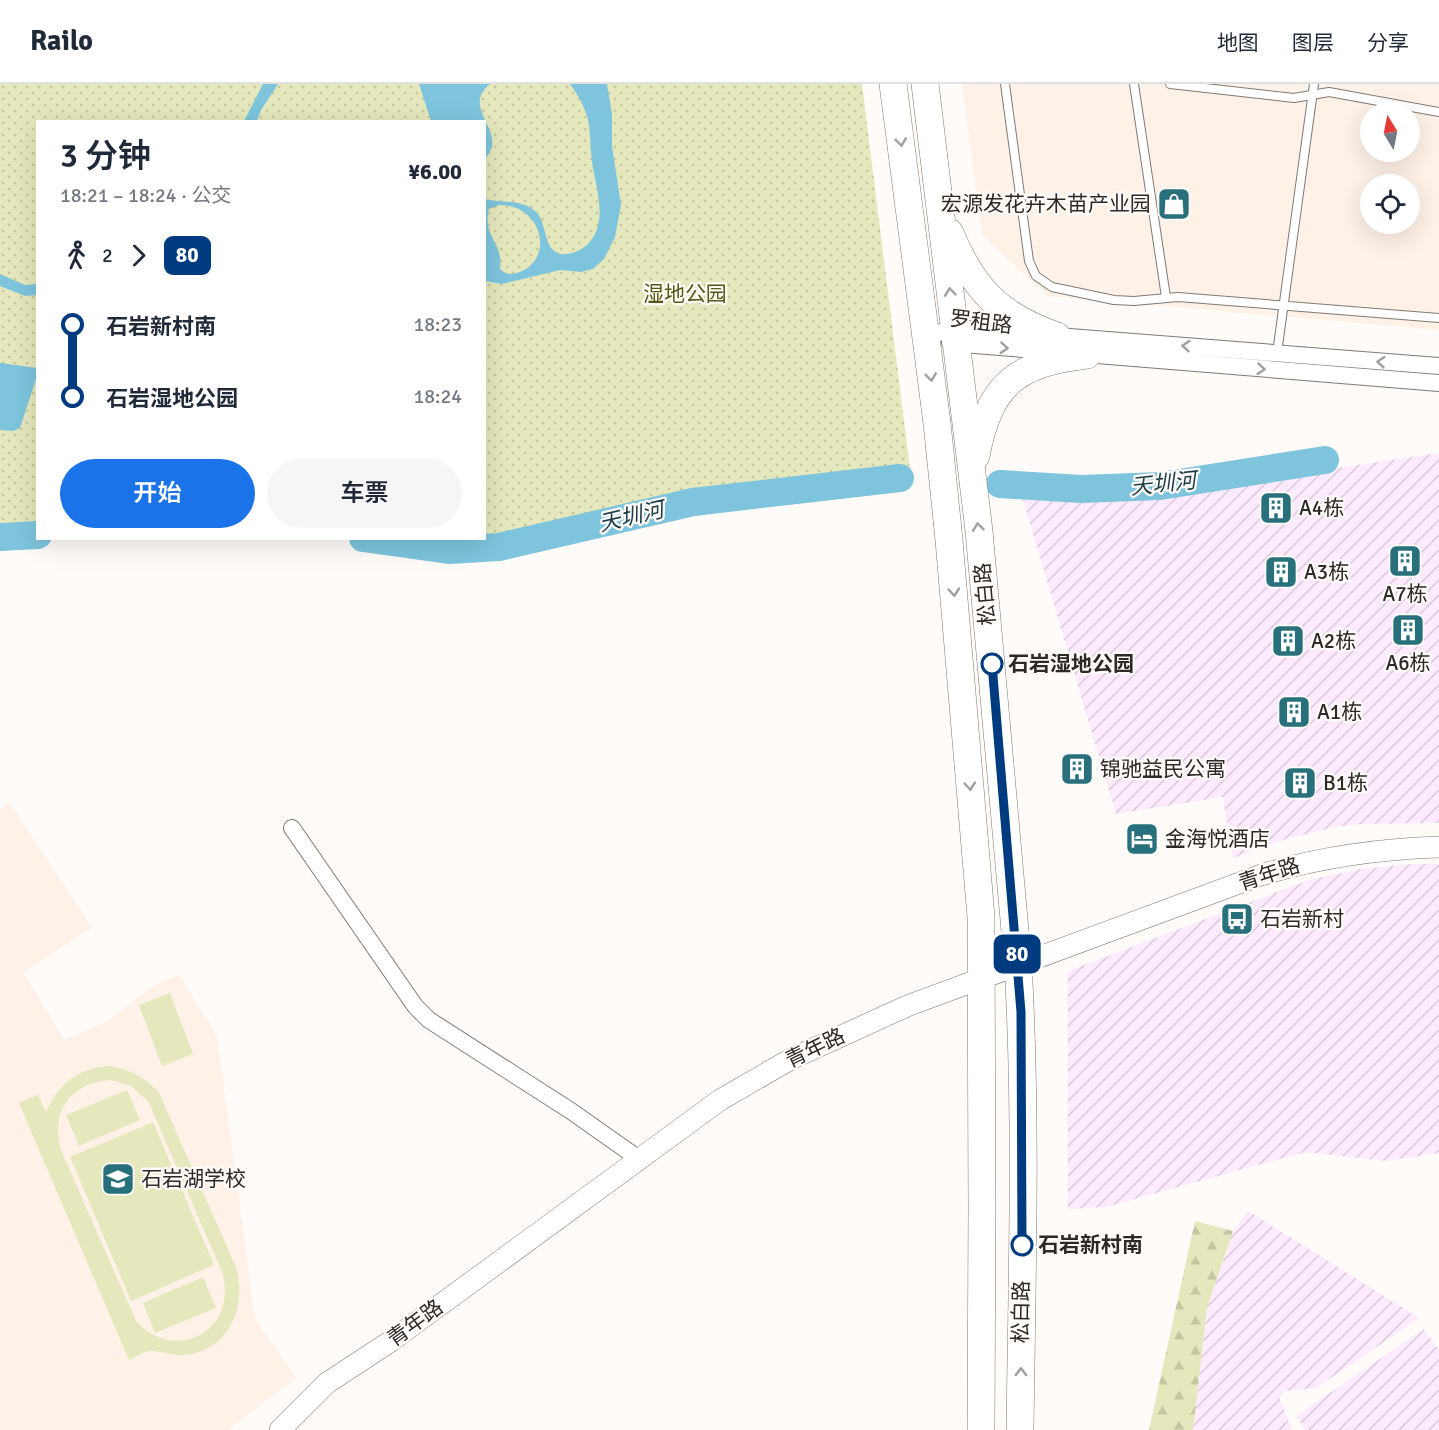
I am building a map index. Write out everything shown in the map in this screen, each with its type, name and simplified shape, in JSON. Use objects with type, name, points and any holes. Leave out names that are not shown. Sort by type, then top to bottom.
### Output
[{"type":"main road","name":"松白路","points":[[893,84],[926,338],[950,551],[981,917],[981,1430]]},
{"type":"main road","name":"松白路","points":[[925,84],[973,484],[1018,964],[1021,1012],[1022,1208],[1020,1430]]},
{"type":"main road","points":[[939,201],[955,245],[976,283],[987,296],[1040,330],[1057,336]]},
{"type":"main road","points":[[973,484],[981,434],[986,417],[998,393],[1021,374],[1036,366],[1068,357],[1087,355]]},
{"type":"street","name":"罗租路","points":[[956,336],[1087,355],[1439,383]]},
{"type":"street","name":"罗租路","points":[[926,338],[1057,336],[1439,366]]},
{"type":"street","points":[[292,828],[415,1006],[429,1020],[571,1110],[639,1159]]},
{"type":"street","name":"青年路","points":[[280,1430],[327,1383],[391,1341],[720,1100],[791,1059],[907,1006],[1289,866],[1366,851],[1439,847]]},
{"type":"lane","points":[[1005,84],[1029,261],[1036,276],[1052,287],[1114,300],[1134,301],[1166,297],[1439,318]]},
{"type":"lane","points":[[1134,84],[1166,297]]},
{"type":"lane","points":[[1170,84],[1294,98],[1329,92],[1439,112]]},
{"type":"lane","points":[[1276,353],[1314,84]]},
{"type":"shaded area","name":"宏源发花卉木苗产业园","points":[[962,84],[1439,84],[1439,330],[1048,296],[982,235]]},
{"type":"shaded area","points":[[1439,453],[1439,823],[1361,824],[1335,827],[1283,840],[1233,858],[1223,797],[1116,814],[1023,500],[1176,492]]},
{"type":"shaded area","name":"石岩湖学校","points":[[10,803],[92,927],[24,973],[64,1040],[106,1022],[153,986],[179,975],[217,1036],[255,1319],[296,1378],[228,1430],[0,1430],[0,809]]},
{"type":"shaded area","points":[[1439,864],[1439,1153],[1386,1161],[1305,1152],[1106,1207],[1068,1209],[1068,971],[1309,880],[1360,869]]},
{"type":"shaded area","points":[[1248,1211],[1419,1318],[1316,1388],[1285,1391],[1279,1397],[1292,1430],[1193,1430],[1207,1308],[1233,1231]]},
{"type":"shaded area","points":[[1424,1329],[1439,1350],[1439,1430],[1306,1430],[1296,1416]]},
{"type":"green space","name":"湿地公园","points":[[0,84],[862,84],[910,469],[691,496],[496,541],[447,545],[410,540],[486,540],[486,120],[36,120],[36,531],[0,532]]},
{"type":"green space","points":[[170,993],[193,1054],[162,1066],[139,1005]]},
{"type":"green space","points":[[110,1066],[131,1072],[143,1078],[159,1093],[236,1267],[239,1296],[232,1323],[224,1335],[201,1351],[181,1355],[150,1351],[129,1360],[19,1103],[38,1095],[46,1112],[57,1093],[71,1079],[99,1067]],"holes":[[[110,1080],[131,1086],[148,1101],[222,1272],[225,1293],[221,1310],[213,1325],[200,1335],[185,1340],[169,1340],[152,1334],[136,1321],[61,1150],[58,1136],[61,1112],[74,1093],[96,1082]]]},
{"type":"green space","points":[[127,1090],[140,1120],[79,1146],[66,1115]]},
{"type":"green space","points":[[153,1122],[214,1265],[131,1301],[70,1157]]},
{"type":"green space","points":[[1195,1221],[1233,1231],[1207,1308],[1193,1430],[1149,1430]]},
{"type":"green space","points":[[203,1277],[216,1308],[155,1333],[143,1303]]},
{"type":"water","points":[[263,84],[278,84],[261,110],[257,120],[245,120]]},
{"type":"water","points":[[419,84],[490,84],[480,99],[480,107],[485,120],[431,120]]},
{"type":"water","points":[[570,84],[607,84],[612,114],[612,146],[621,205],[615,237],[604,259],[593,269],[581,272],[560,270],[502,284],[486,281],[486,199],[518,203],[536,212],[540,217],[548,242],[555,251],[561,254],[572,253],[583,248],[592,240],[597,230],[600,208],[588,121],[582,104]],"holes":[[[499,205],[514,207],[526,214],[534,223],[539,234],[540,246],[537,257],[529,267],[510,274],[500,269],[499,252],[488,227],[489,209]]]},
{"type":"water","points":[[486,121],[490,130],[492,147],[486,158]]},
{"type":"water","points":[[0,274],[25,285],[36,284],[36,295],[25,296],[0,286]]},
{"type":"water","points":[[0,363],[36,368],[36,379],[20,428],[13,431],[0,430]]},
{"type":"waterway","name":"天圳河","points":[[1000,484],[1081,489],[1160,486],[1325,460]]},
{"type":"waterway","name":"天圳河","points":[[377,540],[449,550],[499,547],[693,502],[900,478]]},
{"type":"waterway","name":"天圳河","points":[[0,537],[36,535]]},
{"type":"bus line","name":"80","points":[[992,664],[1021,1012],[1022,1245]]},
{"type":"place","name":"宏源发花卉木苗产业园","points":[[1174,204]]},
{"type":"place","name":"A4栋","points":[[1276,508]]},
{"type":"place","name":"A7栋","points":[[1405,561]]},
{"type":"place","name":"A3栋","points":[[1281,572]]},
{"type":"place","name":"A6栋","points":[[1408,630]]},
{"type":"place","name":"A2栋","points":[[1288,641]]},
{"type":"place","name":"石岩湿地公园","points":[[992,664]]},
{"type":"place","name":"A1栋","points":[[1294,712]]},
{"type":"place","name":"锦驰益民公寓","points":[[1077,769]]},
{"type":"place","name":"B1栋","points":[[1300,783]]},
{"type":"place","name":"金海悦酒店","points":[[1142,839]]},
{"type":"place","name":"石岩新村","points":[[1237,919]]},
{"type":"place","name":"石岩湖学校","points":[[118,1179]]},
{"type":"place","name":"石岩新村南","points":[[1022,1245]]}]
